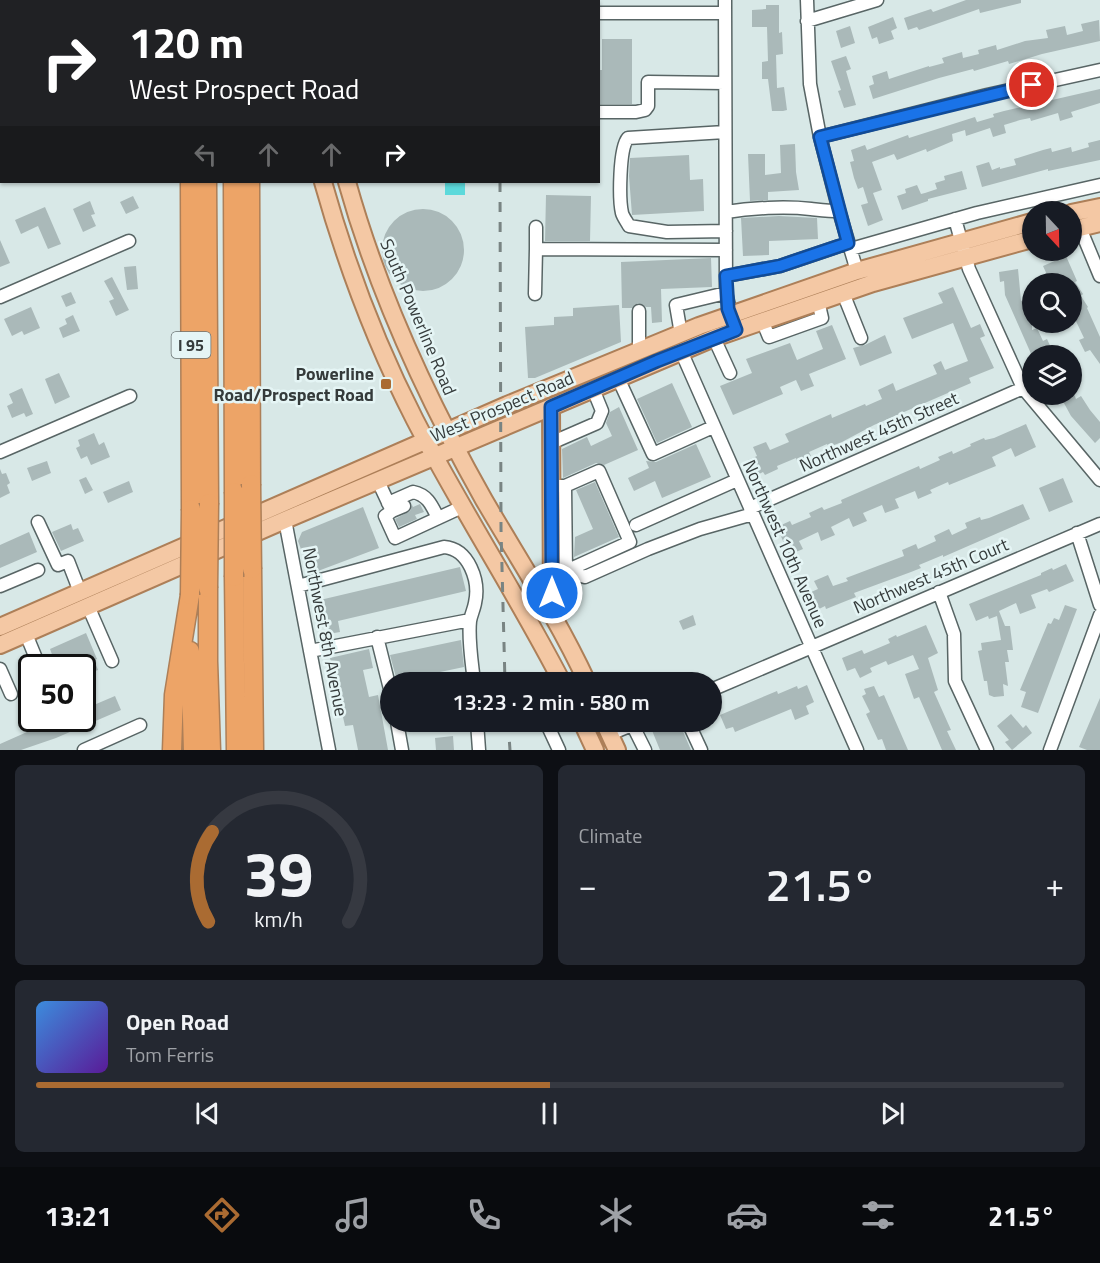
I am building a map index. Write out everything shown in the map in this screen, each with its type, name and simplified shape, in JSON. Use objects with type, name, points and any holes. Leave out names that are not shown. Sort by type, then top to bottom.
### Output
[{"type":"highway","name":"I 95","points":[[190,183],[190,680],[193,750]]},
{"type":"highway","points":[[207,183],[208,662],[211,750]]},
{"type":"highway","points":[[233,183],[236,750]]},
{"type":"highway","points":[[250,183],[254,750]]},
{"type":"highway","points":[[172,750],[174,695],[190,595]]},
{"type":"main road","name":"South Powerline Road","points":[[347,183],[369,253],[392,312],[447,431],[495,519],[552,614],[582,672]]},
{"type":"main road","points":[[325,188],[342,248],[364,307],[404,396],[462,507],[556,672]]},
{"type":"main road","points":[[1082,211],[1100,207]]},
{"type":"main road","points":[[1082,227],[1100,223]]},
{"type":"main road","name":"West Prospect Road","points":[[0,645],[26,634],[84,599],[447,431],[639,350],[681,334],[733,322],[762,320],[843,293],[1022,226]]},
{"type":"main road","name":"West Prospect Road","points":[[0,627],[84,599],[285,520],[714,338],[733,322],[857,271],[963,248],[1022,240]]},
{"type":"main road","points":[[551,407],[551,443],[558,486],[559,571],[552,614]]},
{"type":"main road","points":[[587,732],[595,750]]},
{"type":"main road","points":[[609,732],[617,750]]},
{"type":"street","points":[[807,0],[810,84],[820,137],[857,271]]},
{"type":"street","points":[[807,21],[877,0]]},
{"type":"street","points":[[600,13],[724,7],[726,293],[733,322]]},
{"type":"street","points":[[820,137],[987,95],[1100,70]]},
{"type":"street","points":[[600,112],[645,110],[648,106],[648,82],[725,83]]},
{"type":"street","points":[[725,132],[628,138],[624,143],[621,164],[622,214],[629,226],[667,232],[726,231]]},
{"type":"street","points":[[726,276],[780,266],[955,219],[1100,185]]},
{"type":"street","points":[[726,212],[799,209],[839,211]]},
{"type":"street","points":[[955,219],[963,248],[1022,386]]},
{"type":"street","points":[[535,294],[536,227]]},
{"type":"street","points":[[0,297],[129,241]]},
{"type":"street","points":[[1082,242],[1100,276]]},
{"type":"street","points":[[536,249],[726,250]]},
{"type":"street","points":[[681,334],[676,305],[726,293]]},
{"type":"street","points":[[843,293],[861,338]]},
{"type":"street","points":[[639,311],[639,350]]},
{"type":"street","points":[[714,338],[730,373]]},
{"type":"street","name":"Northwest 10th Avenue","points":[[681,351],[858,750]]},
{"type":"street","points":[[618,378],[652,454],[713,427]]},
{"type":"street","name":"Northwest 45th Street","points":[[559,571],[585,577],[648,549],[752,511],[1022,388]]},
{"type":"street","points":[[551,443],[597,423],[602,411],[593,389]]},
{"type":"street","points":[[0,452],[130,396]]},
{"type":"street","points":[[1037,405],[1100,480]]},
{"type":"street","points":[[558,486],[599,471],[630,542],[559,571]]},
{"type":"street","points":[[636,525],[737,480]]},
{"type":"street","points":[[378,481],[390,507]]},
{"type":"street","points":[[438,518],[425,496],[413,492],[390,507],[385,516],[395,537],[438,518],[462,507]]},
{"type":"street","points":[[390,507],[407,504],[425,496]]},
{"type":"street","name":"Northwest 8th Avenue","points":[[285,520],[329,750]]},
{"type":"street","points":[[38,522],[58,565],[68,561],[112,661]]},
{"type":"street","name":"Northwest 45th Court","points":[[722,685],[1100,524]]},
{"type":"street","points":[[1077,533],[1100,605]]},
{"type":"street","points":[[298,586],[444,547],[457,550],[465,558],[475,581],[476,602],[470,620],[473,672]]},
{"type":"street","points":[[0,586],[38,570]]},
{"type":"street","points":[[939,592],[954,634],[955,681],[987,750]]},
{"type":"street","points":[[1050,750],[1100,615]]},
{"type":"street","points":[[310,651],[470,620]]},
{"type":"street","points":[[26,634],[34,654]]},
{"type":"street","points":[[377,637],[386,672]]},
{"type":"street","points":[[0,669],[11,694]]},
{"type":"street","points":[[84,750],[140,725]]},
{"type":"street","points":[[399,732],[402,750]]},
{"type":"street","points":[[478,732],[479,750]]},
{"type":"street","points":[[551,732],[559,750]]},
{"type":"street","points":[[638,732],[645,750]]},
{"type":"street","points":[[693,732],[701,750]]},
{"type":"water","points":[[445,183],[465,183],[465,195],[445,195]]},
{"type":"building","points":[[966,0],[1021,0],[1021,3],[980,13],[979,9],[919,30],[917,27],[908,30],[904,18],[931,9],[933,12]]},
{"type":"building","points":[[766,5],[779,5],[779,33],[782,32],[783,54],[776,55],[777,88],[784,87],[787,110],[783,111],[772,111],[768,79],[762,79],[762,62],[768,61],[767,27],[752,27],[752,10],[766,9]]},
{"type":"building","points":[[893,17],[897,28],[891,31],[894,39],[879,44],[877,37],[872,39],[868,27]]},
{"type":"building","points":[[1099,20],[1100,41],[1009,64],[1008,61],[974,71],[973,69],[873,99],[869,86],[874,84],[872,76],[887,71],[889,79],[944,63],[942,58],[962,52],[963,58],[979,54],[978,50],[996,45],[997,50],[1025,41],[1048,38],[1046,30],[1065,26],[1067,35],[1083,31],[1081,24]]},
{"type":"building","points":[[850,26],[855,43],[841,48],[836,31]]},
{"type":"building","points":[[602,39],[632,39],[632,104],[600,104],[600,70],[602,70]]},
{"type":"building","points":[[846,56],[851,69],[846,71],[856,105],[844,108],[838,91],[841,90],[831,61]]},
{"type":"building","points":[[1100,89],[1100,103],[1071,112],[1073,117],[1060,121],[1058,113],[1031,121],[1030,118],[1020,120],[1004,125],[1006,133],[993,137],[990,128],[966,136],[965,130],[952,134],[953,141],[927,152],[926,149],[897,160],[894,154],[872,162],[882,190],[873,193],[883,220],[868,226],[861,205],[868,203],[863,187],[858,189],[854,178],[850,162],[854,161],[851,150],[865,145],[867,150],[908,135],[909,138],[975,117],[977,122],[1004,111]]},
{"type":"building","points":[[1100,140],[1100,160],[1048,171],[1048,169],[982,187],[976,166],[989,162],[992,170],[1000,167],[1000,169],[1016,165],[1014,159],[1043,150],[1051,148],[1052,152],[1071,147],[1072,152],[1089,147],[1088,143]]},
{"type":"building","points":[[795,144],[799,190],[768,192],[768,200],[750,201],[748,154],[765,154],[765,175],[781,173],[780,145]]},
{"type":"building","points":[[689,155],[690,180],[703,179],[704,211],[632,215],[630,158]]},
{"type":"building","points":[[962,171],[967,189],[928,199],[928,201],[902,210],[897,196],[906,193],[905,189],[917,185],[921,194],[925,193],[937,189],[935,183],[945,180],[944,176]]},
{"type":"building","points":[[546,195],[591,196],[590,241],[545,241]]},
{"type":"building","points":[[133,196],[139,208],[126,214],[120,202]]},
{"type":"building","points":[[90,201],[95,214],[91,215],[96,226],[83,232],[73,209]]},
{"type":"building","points":[[45,207],[61,244],[48,249],[38,226],[21,234],[15,220]]},
{"type":"building","points":[[423,209],[439,212],[452,221],[461,234],[464,250],[461,266],[452,279],[439,288],[423,291],[407,288],[394,279],[385,266],[382,250],[385,234],[394,221],[407,212]]},
{"type":"building","points":[[779,216],[817,218],[818,239],[769,241],[769,255],[743,256],[741,218]]},
{"type":"building","points":[[0,240],[10,263],[0,267]]},
{"type":"building","points":[[711,258],[712,287],[661,289],[662,322],[652,323],[651,307],[638,303],[632,308],[622,308],[621,262]]},
{"type":"building","points":[[1054,261],[1068,261],[1073,273],[1046,273],[1043,266]]},
{"type":"building","points":[[136,266],[138,289],[127,290],[124,267]]},
{"type":"building","points":[[1018,269],[1022,300],[1022,333],[1039,333],[1043,341],[1047,339],[1050,345],[1027,345],[1005,295],[1004,281],[1000,282],[999,272]]},
{"type":"building","points":[[112,277],[129,310],[116,316],[109,301],[114,299],[104,281]]},
{"type":"building","points":[[953,287],[971,328],[980,324],[985,336],[980,338],[994,368],[969,378],[971,383],[874,425],[842,442],[829,447],[827,444],[809,452],[811,456],[797,461],[796,458],[777,466],[778,469],[765,475],[763,472],[755,476],[748,460],[757,456],[753,447],[766,442],[770,450],[789,442],[785,434],[831,414],[832,418],[882,399],[878,390],[893,383],[896,391],[937,374],[933,365],[941,361],[945,370],[968,361],[953,323],[912,339],[903,318],[943,303],[938,293]]},
{"type":"building","points":[[71,292],[76,303],[66,307],[61,296]]},
{"type":"building","points":[[1082,298],[1100,337],[1100,364],[1090,350],[1085,352],[1079,340],[1084,338],[1082,333]]},
{"type":"building","points":[[619,305],[621,342],[535,378],[528,378],[525,327],[554,325],[554,317],[573,316],[573,308]]},
{"type":"building","points":[[31,307],[40,328],[24,335],[22,331],[12,336],[4,319]]},
{"type":"building","points":[[73,315],[80,331],[63,338],[59,328],[67,324],[65,319]]},
{"type":"building","points":[[832,325],[846,359],[809,374],[814,386],[801,391],[796,380],[780,387],[783,394],[733,415],[720,386],[752,373],[746,359],[790,343],[797,360],[823,349],[816,331]]},
{"type":"building","points":[[885,335],[892,353],[860,366],[853,348]]},
{"type":"building","points":[[59,373],[70,397],[55,404],[45,379]]},
{"type":"building","points":[[672,383],[692,427],[657,443],[637,399]]},
{"type":"building","points":[[22,388],[33,414],[26,417],[24,413],[12,418],[7,406],[13,403],[9,394]]},
{"type":"building","points":[[1082,398],[1100,422],[1100,438],[1095,443],[1071,416],[1065,405],[1082,405]]},
{"type":"building","points":[[619,407],[638,450],[604,465],[596,463],[563,478],[562,449],[587,437],[591,446],[612,436],[606,423],[610,412]]},
{"type":"building","points":[[1026,424],[1036,447],[1015,457],[1011,448],[992,457],[996,466],[949,485],[948,482],[930,490],[932,493],[918,499],[915,491],[895,499],[899,508],[885,513],[882,505],[863,513],[867,521],[853,527],[849,518],[831,527],[835,535],[821,541],[818,532],[799,541],[803,549],[789,555],[777,527],[790,521],[792,525],[811,517],[809,513],[822,507],[824,510],[842,503],[841,500],[919,466],[920,469],[940,460],[938,457],[952,451],[953,454],[984,438],[985,440],[994,438]]},
{"type":"building","points":[[94,433],[99,445],[104,442],[110,457],[91,465],[87,456],[81,459],[76,448],[80,446],[78,440]]},
{"type":"building","points":[[696,444],[711,477],[662,498],[655,481],[634,491],[628,478],[649,468],[646,461],[656,462]]},
{"type":"building","points":[[47,461],[51,473],[32,481],[27,468]]},
{"type":"building","points":[[0,469],[2,474],[6,473],[10,483],[7,485],[10,493],[0,498]]},
{"type":"building","points":[[86,477],[93,490],[85,494],[79,480]]},
{"type":"building","points":[[1063,478],[1073,502],[1049,512],[1039,488]]},
{"type":"building","points":[[129,481],[133,492],[108,503],[103,492]]},
{"type":"building","points":[[595,482],[619,537],[574,557],[575,537],[593,529],[576,490]]},
{"type":"building","points":[[420,504],[424,512],[415,515],[417,519],[399,527],[395,519],[410,511],[412,505],[413,507]]},
{"type":"building","points":[[1023,504],[1030,519],[919,565],[921,568],[854,593],[856,597],[826,609],[825,606],[817,610],[809,593],[818,589],[814,581],[828,575],[833,586],[848,581],[846,578],[904,556],[902,550],[916,544],[918,549],[936,541],[934,536],[949,529],[952,535],[967,528],[965,523],[980,517],[981,520],[989,518]]},
{"type":"building","points":[[363,507],[379,548],[310,574],[298,541],[302,532]]},
{"type":"building","points":[[71,524],[73,530],[78,528],[84,541],[61,551],[52,532]]},
{"type":"building","points":[[29,532],[37,552],[0,568],[0,545]]},
{"type":"building","points":[[1066,564],[1074,581],[1049,592],[1047,589],[1031,595],[1036,608],[1020,614],[1016,603],[999,611],[1005,626],[1010,626],[1013,650],[1007,650],[1009,662],[1005,662],[1008,686],[1003,684],[1004,696],[989,695],[978,651],[982,650],[981,643],[1001,640],[997,616],[989,619],[988,616],[976,621],[969,604]]},
{"type":"building","points":[[460,567],[466,591],[338,621],[340,632],[328,634],[320,600]]},
{"type":"building","points":[[1065,605],[1077,609],[1038,713],[1021,707],[1026,692],[1020,690],[1048,623],[1051,624],[1054,618],[1059,620]]},
{"type":"building","points":[[693,615],[696,625],[683,630],[679,621]]},
{"type":"building","points":[[926,625],[938,653],[928,658],[938,690],[934,692],[951,730],[947,731],[956,750],[942,750],[919,697],[914,699],[905,674],[919,669],[913,655],[888,665],[886,661],[870,668],[872,672],[860,678],[855,668],[847,671],[842,658],[862,650],[864,654],[890,643],[888,639],[896,635],[897,637]]},
{"type":"building","points":[[86,633],[95,654],[52,654],[50,649]]},
{"type":"building","points":[[461,640],[464,667],[440,672],[395,672],[390,655]]},
{"type":"building","points":[[369,649],[373,668],[363,670],[369,697],[378,695],[380,732],[385,732],[388,750],[358,750],[353,725],[345,726],[330,658]]},
{"type":"building","points":[[807,685],[814,702],[806,706],[809,714],[795,720],[791,709],[735,732],[733,727],[726,729],[722,714],[777,691],[778,694],[797,686],[798,689]]},
{"type":"building","points":[[874,686],[879,697],[884,695],[908,750],[886,750],[882,739],[878,740],[866,714],[870,712],[862,696],[866,694],[864,689]]},
{"type":"building","points":[[115,696],[121,710],[96,721],[96,704]]},
{"type":"building","points":[[1100,698],[1100,750],[1087,750],[1079,747]]},
{"type":"building","points":[[1011,714],[1023,728],[1026,725],[1032,733],[1012,750],[1005,742],[1009,740],[997,726]]},
{"type":"building","points":[[27,732],[70,732],[21,750],[0,750],[0,744]]},
{"type":"building","points":[[653,732],[683,732],[691,750],[660,750]]},
{"type":"building","points":[[453,736],[454,750],[436,750],[435,738]]},
{"type":"railway","points":[[500,183],[501,529],[505,672]]},
{"type":"railway","points":[[509,732],[510,750]]},
{"type":"place","name":"Powerline Road/Prospect Road","points":[[386,384]]},
{"type":"route","points":[[552,593],[551,407],[736,330],[728,309],[726,276],[780,266],[848,243],[820,137],[1032,85]]}]
